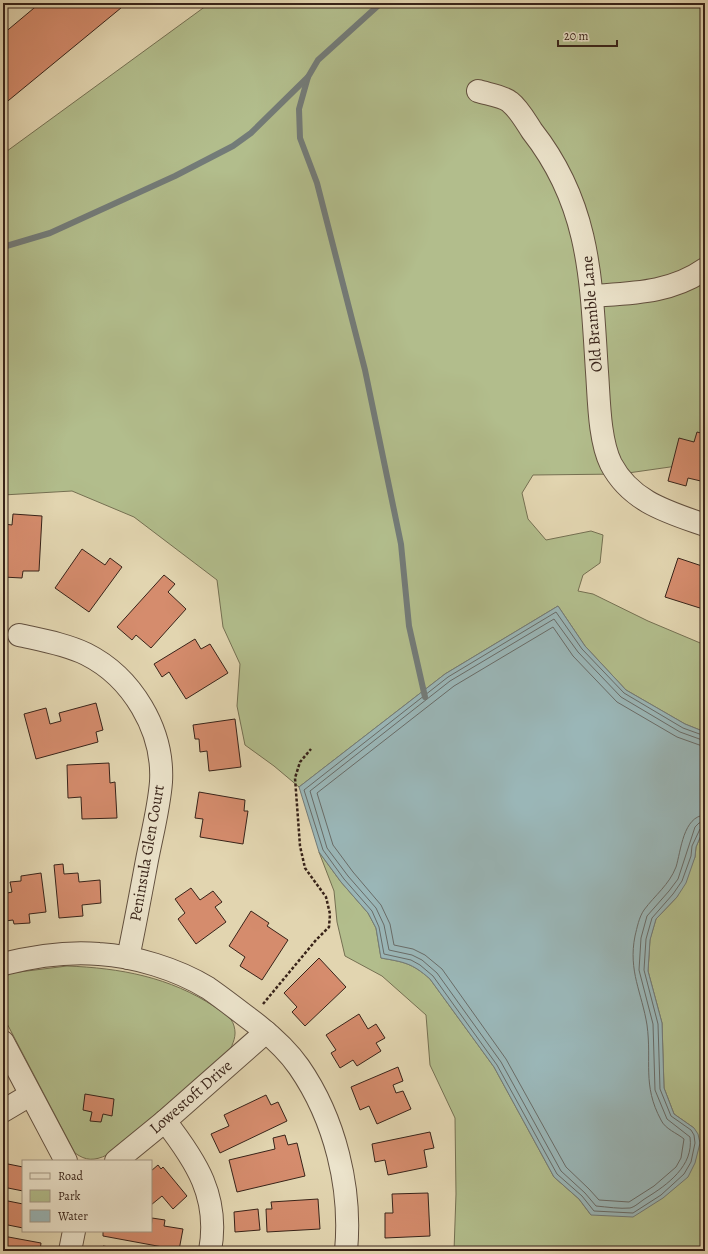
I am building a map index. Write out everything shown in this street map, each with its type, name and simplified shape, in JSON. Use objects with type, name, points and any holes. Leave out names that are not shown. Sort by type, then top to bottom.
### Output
[{"type":"street","name":"Old Bramble Lane","points":[[478,91],[510,101],[544,146],[560,172],[572,196],[581,224],[587,251],[592,296],[602,430],[610,463],[629,487],[652,506],[705,525]]},
{"type":"street","points":[[592,296],[658,290],[678,284],[705,269]]},
{"type":"street","name":"Peninsula Glen Court","points":[[19,635],[57,644],[85,654],[107,667],[128,685],[143,708],[153,729],[159,754],[161,781],[157,811],[128,958]]},
{"type":"street","points":[[3,964],[35,956],[62,954],[99,954],[128,958],[165,969],[207,988],[258,1026],[280,1045],[299,1067],[317,1100],[334,1142],[342,1170],[348,1208],[346,1251]]},
{"type":"street","name":"Lowestoft Drive","points":[[117,1160],[165,1120],[258,1026]]},
{"type":"street","points":[[3,1042],[30,1096],[65,1160]]},
{"type":"street","points":[[3,1111],[30,1096]]},
{"type":"street","points":[[165,1120],[184,1146],[202,1176],[207,1190],[212,1223],[210,1251]]},
{"type":"street","points":[[70,1251],[74,1232]]},
{"type":"path","points":[[258,1026],[316,940],[329,927],[330,914],[326,897],[305,868],[300,846],[295,778],[300,762],[311,749]]},
{"type":"green space","points":[[210,3],[705,3],[705,462],[621,474],[533,475],[522,493],[528,519],[546,540],[591,531],[603,535],[600,563],[583,575],[578,591],[593,594],[648,621],[705,645],[705,732],[685,724],[626,690],[585,646],[558,606],[445,674],[299,787],[274,766],[245,745],[237,706],[240,664],[223,627],[217,580],[134,517],[72,491],[3,495],[3,154]]},
{"type":"green space","points":[[705,826],[705,1251],[454,1251],[456,1194],[455,1118],[430,1065],[426,1015],[382,976],[345,956],[337,922],[334,891],[319,852],[341,882],[368,913],[376,928],[381,958],[413,966],[430,979],[494,1067],[554,1177],[579,1199],[591,1215],[694,1128],[674,1114],[664,1088],[662,1023],[648,971],[650,939],[656,919],[677,897],[695,857],[696,847]]},
{"type":"green space","points":[[67,966],[125,972],[162,981],[198,997],[224,1013],[233,1023],[235,1030],[234,1039],[229,1052],[107,1155],[94,1159],[83,1158],[75,1153],[3,1016],[3,979],[11,973]]},
{"type":"water","points":[[558,606],[585,646],[626,690],[685,724],[705,732],[705,826],[696,847],[695,857],[686,883],[677,897],[656,919],[650,940],[648,971],[662,1023],[664,1088],[674,1114],[694,1128],[698,1134],[700,1143],[695,1163],[688,1177],[663,1198],[633,1217],[591,1215],[579,1199],[554,1177],[494,1067],[430,979],[413,966],[381,958],[376,928],[368,913],[341,882],[319,852],[299,787],[445,674]]},
{"type":"building","points":[[40,3],[127,3],[3,105],[3,34]]},
{"type":"building","points":[[697,432],[705,434],[705,482],[688,478],[686,486],[668,481],[679,438],[694,442]]},
{"type":"building","points":[[13,514],[42,516],[39,571],[23,571],[22,578],[3,577],[4,524],[12,525]]},
{"type":"building","points":[[82,549],[105,565],[110,558],[122,567],[89,612],[55,588]]},
{"type":"building","points":[[678,558],[705,567],[705,602],[703,609],[665,597]]},
{"type":"building","points":[[164,575],[175,584],[168,592],[186,609],[151,648],[136,635],[132,640],[117,627]]},
{"type":"building","points":[[195,639],[201,649],[210,644],[228,673],[186,699],[169,672],[162,677],[154,664]]},
{"type":"building","points":[[96,703],[103,730],[96,732],[98,742],[36,759],[24,714],[46,708],[50,724],[61,721],[59,713]]},
{"type":"building","points":[[235,719],[241,767],[209,771],[207,751],[200,752],[199,739],[195,739],[193,725]]},
{"type":"building","points":[[109,763],[110,783],[115,782],[117,818],[82,819],[81,797],[68,798],[67,765]]},
{"type":"building","points":[[199,792],[245,800],[244,811],[248,811],[243,844],[200,837],[203,819],[195,818]]},
{"type":"building","points":[[63,864],[64,874],[78,873],[79,882],[100,880],[101,903],[82,905],[83,916],[59,918],[54,865]]},
{"type":"building","points":[[41,873],[46,912],[29,914],[30,923],[14,924],[13,920],[5,921],[3,894],[12,892],[10,882],[21,881],[21,876]]},
{"type":"building","points":[[191,888],[200,900],[213,891],[222,902],[215,907],[226,922],[196,944],[178,919],[185,913],[175,899]]},
{"type":"building","points":[[251,911],[269,923],[267,926],[288,940],[262,980],[240,966],[245,957],[229,946]]},
{"type":"building","points":[[319,958],[346,987],[305,1026],[292,1012],[297,1007],[284,993]]},
{"type":"building","points":[[359,1014],[368,1029],[376,1024],[385,1038],[376,1043],[381,1051],[357,1066],[353,1060],[340,1068],[331,1053],[336,1050],[326,1035]]},
{"type":"building","points":[[398,1067],[403,1081],[393,1085],[396,1093],[403,1091],[411,1109],[377,1124],[369,1106],[360,1110],[351,1087]]},
{"type":"building","points":[[85,1094],[114,1099],[112,1116],[103,1114],[101,1122],[90,1121],[92,1112],[83,1110]]},
{"type":"building","points":[[266,1095],[271,1105],[278,1102],[287,1121],[220,1153],[211,1134],[229,1126],[224,1115]]},
{"type":"building","points":[[430,1132],[434,1148],[424,1150],[427,1167],[388,1175],[385,1160],[375,1162],[372,1144]]},
{"type":"building","points":[[285,1135],[288,1145],[297,1143],[305,1176],[237,1192],[229,1160],[275,1149],[273,1138]]},
{"type":"building","points":[[3,1163],[22,1167],[22,1191],[3,1187]]},
{"type":"building","points":[[158,1165],[161,1169],[163,1167],[187,1196],[173,1209],[162,1196],[152,1204],[152,1170]]},
{"type":"building","points":[[428,1193],[430,1236],[385,1238],[385,1213],[393,1213],[392,1194]]},
{"type":"building","points":[[318,1199],[320,1229],[267,1232],[266,1209],[272,1209],[271,1202]]},
{"type":"building","points":[[3,1200],[22,1204],[22,1228],[3,1224]]},
{"type":"building","points":[[258,1209],[260,1230],[235,1232],[234,1212]]},
{"type":"building","points":[[152,1218],[165,1220],[164,1226],[183,1229],[179,1250],[103,1236],[103,1232],[152,1232]]},
{"type":"building","points":[[3,1236],[41,1243],[40,1251],[3,1251]]},
{"type":"building","points":[[103,1246],[133,1251],[102,1251]]},
{"type":"building","points":[[267,1248],[296,1251],[266,1251]]},
{"type":"waterway","points":[[3,247],[50,233],[175,176],[233,146],[251,133],[308,77],[318,60],[381,3]]},
{"type":"waterway","points":[[308,77],[299,109],[300,138],[317,183],[365,370],[401,544],[409,626],[425,697]]}]
